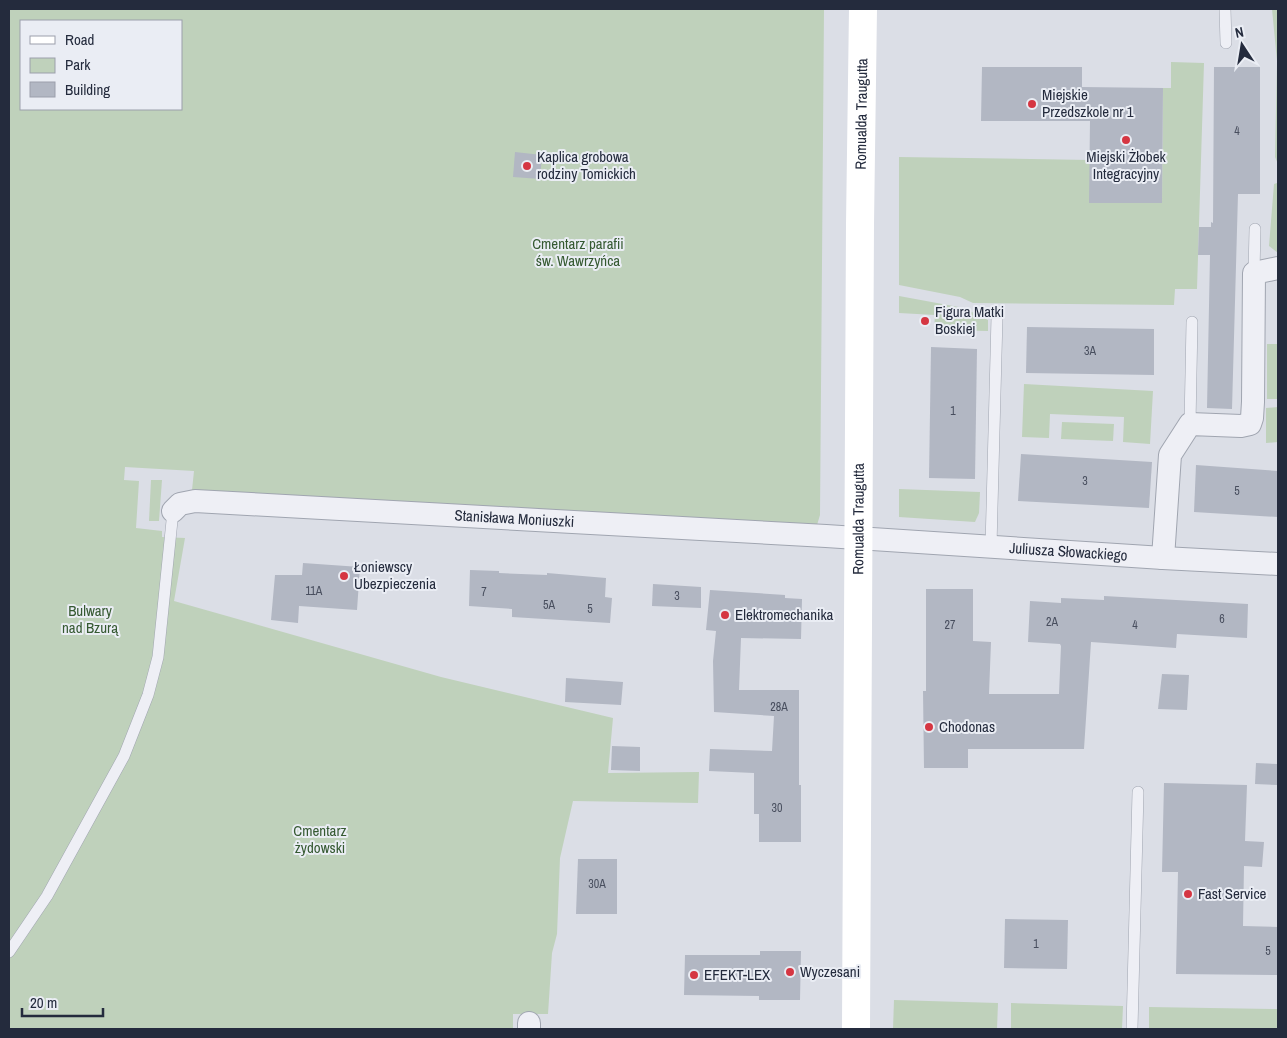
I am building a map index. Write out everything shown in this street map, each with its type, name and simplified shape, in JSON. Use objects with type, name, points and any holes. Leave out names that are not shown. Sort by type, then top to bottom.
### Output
[{"type":"street","name":"Romualda Traugutta","points":[[856,1029],[860,224],[863,9]]},
{"type":"street","points":[[1163,558],[1170,455],[1190,424],[1233,426],[1250,424],[1254,402],[1254,273],[1278,268]]},
{"type":"street","name":"Stanisława Moniuszki","points":[[173,511],[180,504],[195,501],[858,538]]},
{"type":"street","name":"Juliusza Słowackiego","points":[[858,538],[1278,564]]},
{"type":"lane","points":[[1225,9],[1226,43]]},
{"type":"lane","points":[[1254,229],[1254,273]]},
{"type":"lane","points":[[991,546],[997,317]]},
{"type":"lane","points":[[1190,424],[1192,322]]},
{"type":"lane","points":[[9,952],[47,896],[124,756],[148,694],[158,657],[173,511]]},
{"type":"lane","points":[[1132,1029],[1138,792]]},
{"type":"green space","points":[[9,9],[824,9],[820,515],[817,525],[192,490],[194,471],[125,467],[124,480],[139,481],[136,528],[162,531],[162,537],[185,538],[174,601],[441,677],[613,718],[608,773],[699,772],[698,803],[573,801],[560,858],[557,934],[552,953],[548,1014],[513,1014],[513,1029],[9,1029]]},
{"type":"green space","points":[[1272,9],[1278,9],[1278,164],[1275,157],[1277,61]]},
{"type":"green space","points":[[1171,62],[1204,63],[1197,289],[1175,289],[1174,305],[973,303],[960,297],[899,285],[899,157],[1090,160],[1090,203],[1162,203],[1163,88],[1171,88]]},
{"type":"green space","points":[[1277,183],[1278,253],[1269,246],[1274,184]]},
{"type":"green space","points":[[899,296],[964,308],[988,320],[988,331],[934,330],[935,315],[899,313]]},
{"type":"green space","points":[[1267,344],[1278,344],[1278,399],[1267,399]]},
{"type":"green space","points":[[1024,384],[1153,391],[1150,444],[1123,442],[1124,417],[1050,414],[1049,438],[1022,437]]},
{"type":"green space","points":[[1278,407],[1278,442],[1266,443],[1266,408]]},
{"type":"green space","points":[[1062,422],[1114,424],[1113,441],[1061,439]]},
{"type":"green space","points":[[151,480],[162,480],[159,521],[149,521]]},
{"type":"green space","points":[[899,489],[980,492],[979,513],[975,522],[899,517]]},
{"type":"green space","points":[[894,1000],[998,1003],[997,1029],[893,1029]]},
{"type":"green space","points":[[1011,1003],[1123,1006],[1122,1029],[1011,1029]]},
{"type":"green space","points":[[1149,1007],[1278,1009],[1278,1029],[1149,1029]]},
{"type":"building","name":"Miejski Żłobek Integracyjny","points":[[982,67],[1082,67],[1082,87],[1163,88],[1162,203],[1089,203],[1090,121],[981,121]]},
{"type":"building","points":[[1214,67],[1260,67],[1260,194],[1238,194],[1232,409],[1207,408],[1210,255],[1198,255],[1199,227],[1211,227],[1211,222],[1213,223]]},
{"type":"building","name":"Kaplica grobowa rodziny Tomickich","points":[[515,152],[542,155],[540,179],[513,177]]},
{"type":"building","points":[[1027,327],[1154,329],[1154,375],[1026,373]]},
{"type":"building","points":[[931,347],[977,349],[975,479],[929,478]]},
{"type":"building","points":[[1021,454],[1152,462],[1149,508],[1018,501]]},
{"type":"building","points":[[1196,465],[1278,471],[1278,517],[1194,512]]},
{"type":"building","points":[[303,563],[360,567],[357,610],[299,606],[298,623],[271,620],[275,575],[302,575]]},
{"type":"building","points":[[470,570],[547,575],[547,573],[606,578],[605,597],[612,598],[610,623],[512,617],[512,609],[469,606]]},
{"type":"building","points":[[653,584],[701,587],[701,608],[652,606]]},
{"type":"building","points":[[926,589],[973,589],[973,641],[991,642],[989,694],[1059,694],[1061,646],[1060,644],[1028,642],[1030,601],[1061,603],[1061,598],[1104,600],[1104,596],[1248,604],[1247,638],[1177,634],[1176,648],[1091,642],[1084,749],[968,749],[968,768],[924,768],[923,691],[926,691]]},
{"type":"building","points":[[710,590],[785,595],[785,598],[802,599],[801,639],[741,638],[739,690],[799,690],[801,842],[759,842],[759,814],[754,814],[754,773],[709,771],[710,749],[772,751],[774,716],[714,712],[713,661],[716,631],[706,630]]},
{"type":"building","points":[[1162,674],[1189,675],[1187,710],[1158,709]]},
{"type":"building","points":[[566,678],[623,682],[621,705],[565,702]]},
{"type":"building","points":[[612,746],[640,747],[640,771],[611,770]]},
{"type":"building","points":[[1256,763],[1278,764],[1278,785],[1255,784]]},
{"type":"building","points":[[1164,783],[1247,785],[1245,841],[1264,842],[1262,867],[1244,866],[1243,926],[1278,927],[1278,975],[1176,974],[1178,872],[1162,872]]},
{"type":"building","points":[[578,859],[617,859],[617,914],[576,914]]},
{"type":"building","points":[[1005,919],[1068,920],[1067,969],[1004,968]]},
{"type":"building","points":[[760,951],[801,951],[800,1000],[759,1000],[759,996],[684,995],[685,955],[760,955]]},
{"type":"place","name":"Miejskie Przedszkole nr 1","points":[[1032,104]]},
{"type":"place","name":"Miejski Żłobek Integracyjny","points":[[1126,140]]},
{"type":"place","name":"Kaplica grobowa rodziny Tomickich","points":[[527,166]]},
{"type":"place","name":"Figura Matki Boskiej","points":[[925,321]]},
{"type":"place","name":"Łoniewscy Ubezpieczenia","points":[[344,576]]},
{"type":"place","name":"Elektromechanika","points":[[725,615]]},
{"type":"place","name":"Chodonas","points":[[929,727]]},
{"type":"place","name":"Fast Service","points":[[1188,894]]},
{"type":"place","name":"Wyczesani","points":[[790,972]]},
{"type":"place","name":"EFEKT-LEX","points":[[694,975]]},
{"type":"park label","name":"Cmentarz parafii św. Wawrzyńca","points":[[578,252]]},
{"type":"park label","name":"Bulwary nad Bzurą","points":[[90,620]]},
{"type":"park label","name":"Cmentarz żydowski","points":[[320,840]]}]
